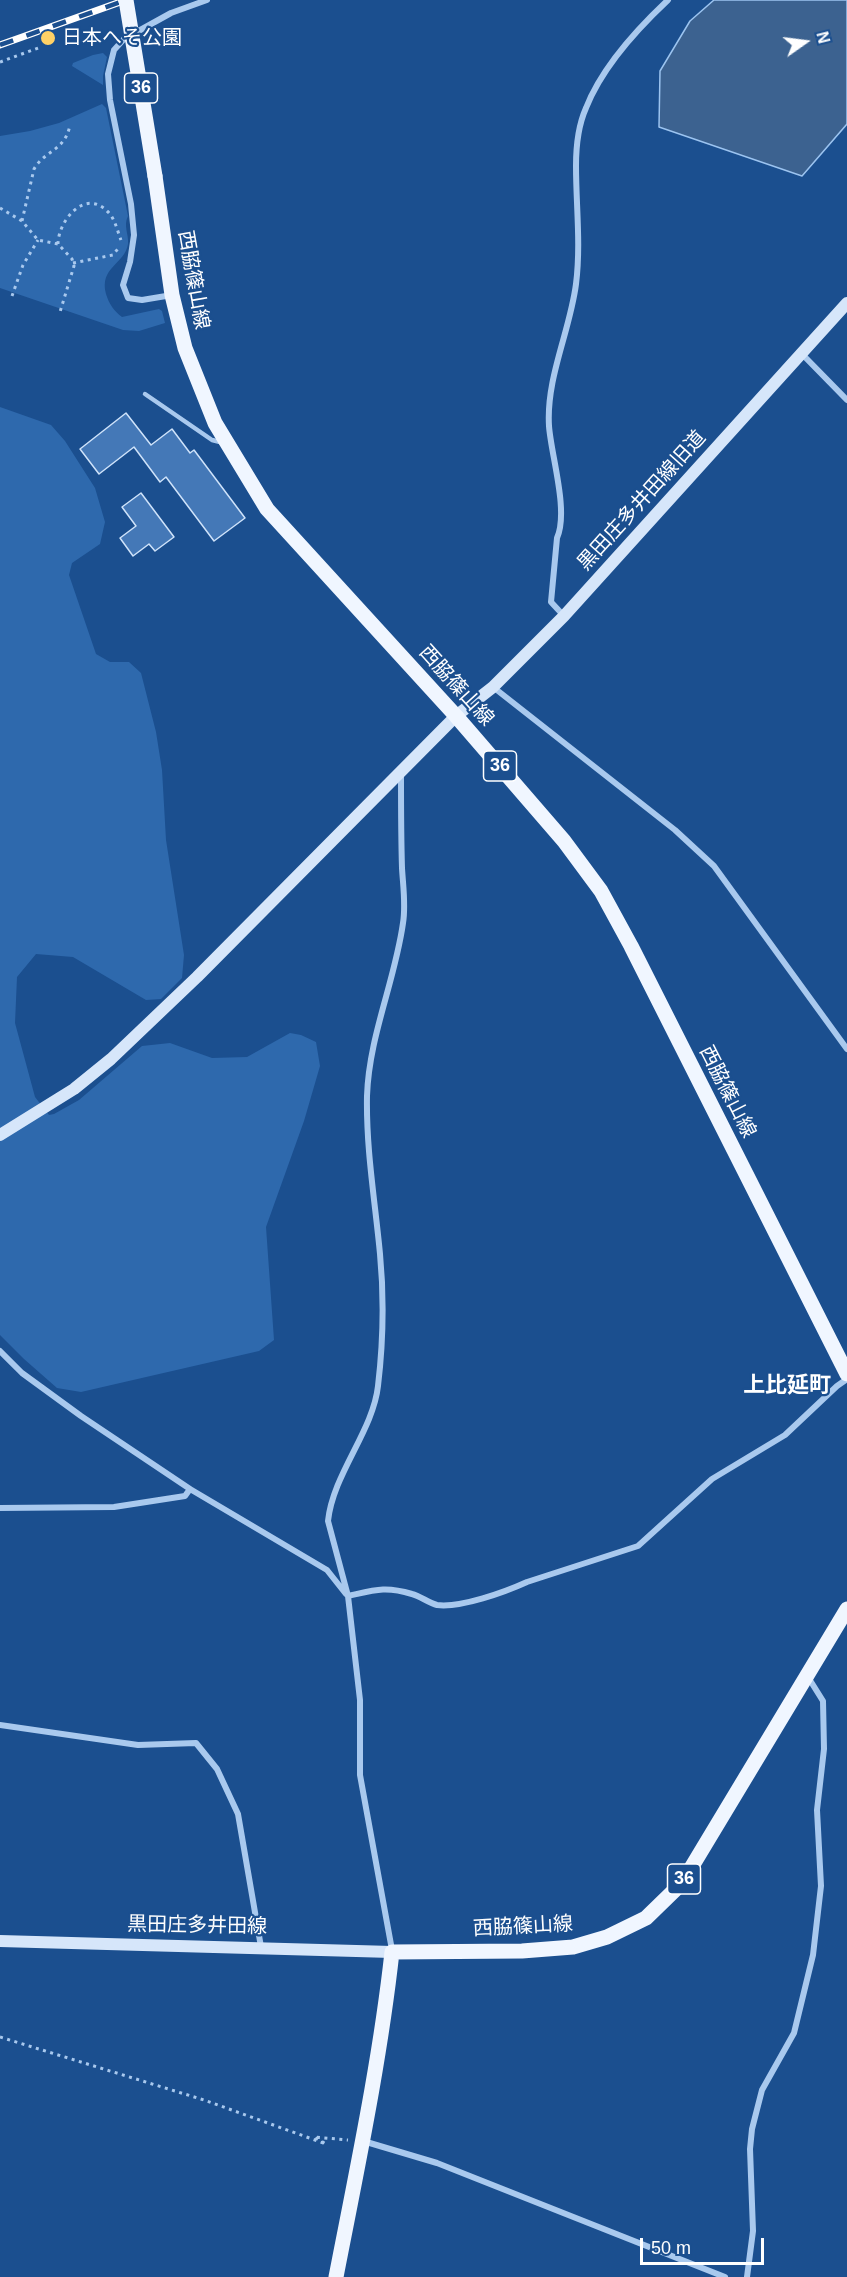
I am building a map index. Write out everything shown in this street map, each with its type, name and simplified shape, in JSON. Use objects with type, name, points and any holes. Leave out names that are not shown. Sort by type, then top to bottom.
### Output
[{"type":"main road","name":"西脇篠山線","points":[[126,0],[172,295],[185,348],[215,423],[267,509],[456,716],[564,841],[601,891],[632,946],[847,1376]]},
{"type":"main road","name":"西脇篠山線","points":[[392,1952],[522,1951],[573,1947],[607,1937],[646,1918],[681,1883],[847,1609]]},
{"type":"main road","points":[[336,2277],[388,1991],[392,1952]]},
{"type":"street","points":[[172,295],[142,300],[128,298],[123,285],[130,262],[133,225],[131,204],[110,100],[108,74],[114,50],[124,39],[171,14],[207,0]]},
{"type":"street","points":[[564,616],[551,602],[557,538],[560,531],[559,486],[549,427],[549,396],[576,286],[580,245],[576,166],[578,135],[586,108],[612,61],[668,0]]},
{"type":"street","name":"黒田庄多井田線旧道","points":[[0,1135],[74,1089],[111,1059],[205,969],[456,716],[493,687],[564,616],[847,303]]},
{"type":"street","points":[[802,354],[847,400]]},
{"type":"street","points":[[493,687],[675,830],[714,866],[847,1048]]},
{"type":"street","points":[[392,1952],[360,1775],[360,1700],[348,1596],[328,1521],[344,1471],[373,1407],[378,1388],[381,1344],[380,1256],[369,1160],[367,1095],[370,1058],[394,972],[404,920],[401,772]]},
{"type":"street","points":[[0,1351],[22,1373],[47,1392],[190,1488],[327,1570],[348,1596]]},
{"type":"street","points":[[348,1596],[385,1588],[414,1594],[437,1605],[468,1602],[638,1546],[712,1479],[785,1435],[847,1376]]},
{"type":"street","points":[[0,1508],[114,1507],[185,1496],[190,1488]]},
{"type":"street","points":[[747,2277],[753,2231],[750,2149],[752,2129],[762,2090],[794,2033],[813,1955],[821,1886],[817,1810],[824,1749],[822,1701],[806,1674]]},
{"type":"street","points":[[0,1725],[138,1744],[196,1743],[217,1769],[238,1814],[261,1947]]},
{"type":"street","name":"黒田庄多井田線","points":[[0,1941],[392,1952]]},
{"type":"street","points":[[362,2141],[437,2163],[726,2277]]},
{"type":"lane","points":[[145,394],[212,440],[227,444]]},
{"type":"path","points":[[0,62],[41,47]]},
{"type":"path","points":[[22,221],[37,163],[65,141],[70,125]]},
{"type":"path","points":[[58,244],[60,229],[66,218],[78,207],[94,204],[109,212],[121,241],[118,250],[113,255],[98,260],[73,263]]},
{"type":"path","points":[[0,208],[22,221],[38,240],[58,244],[73,263]]},
{"type":"path","points":[[12,296],[23,265],[38,240]]},
{"type":"path","points":[[60,312],[73,263]]},
{"type":"path","points":[[0,2037],[204,2100],[326,2144],[314,2137],[362,2141]]},
{"type":"shaded area","points":[[714,0],[847,0],[847,124],[802,176],[659,127],[660,71],[690,21]]},
{"type":"shaded area","points":[[103,53],[107,57],[103,85],[72,66],[73,63]]},
{"type":"shaded area","points":[[102,104],[106,108],[128,216],[126,223],[128,244],[126,251],[106,278],[106,294],[112,307],[122,317],[159,309],[162,311],[165,323],[139,331],[123,330],[0,288],[0,136],[59,123]]},
{"type":"shaded area","points":[[0,407],[51,425],[65,441],[95,488],[105,522],[100,544],[72,563],[69,575],[96,654],[110,662],[129,662],[141,673],[156,732],[162,770],[166,840],[184,955],[182,978],[161,999],[146,1000],[73,957],[36,954],[17,977],[15,1023],[35,1097],[49,1115],[54,1114],[79,1100],[142,1046],[170,1043],[212,1058],[247,1057],[290,1033],[316,1042],[320,1066],[304,1121],[266,1227],[274,1340],[259,1351],[81,1392],[57,1388],[0,1335]]},
{"type":"building","points":[[126,413],[151,445],[172,429],[190,453],[194,450],[245,518],[214,541],[166,477],[160,482],[134,447],[99,474],[80,449]]},
{"type":"building","points":[[141,493],[174,537],[155,551],[149,544],[133,556],[120,538],[136,526],[122,507]]},
{"type":"railway","points":[[0,45],[126,0]]},
{"type":"place","name":"日本へそ公園","points":[[48,38]]},
{"type":"district","name":"上比延町","points":[[787,1386]]}]
